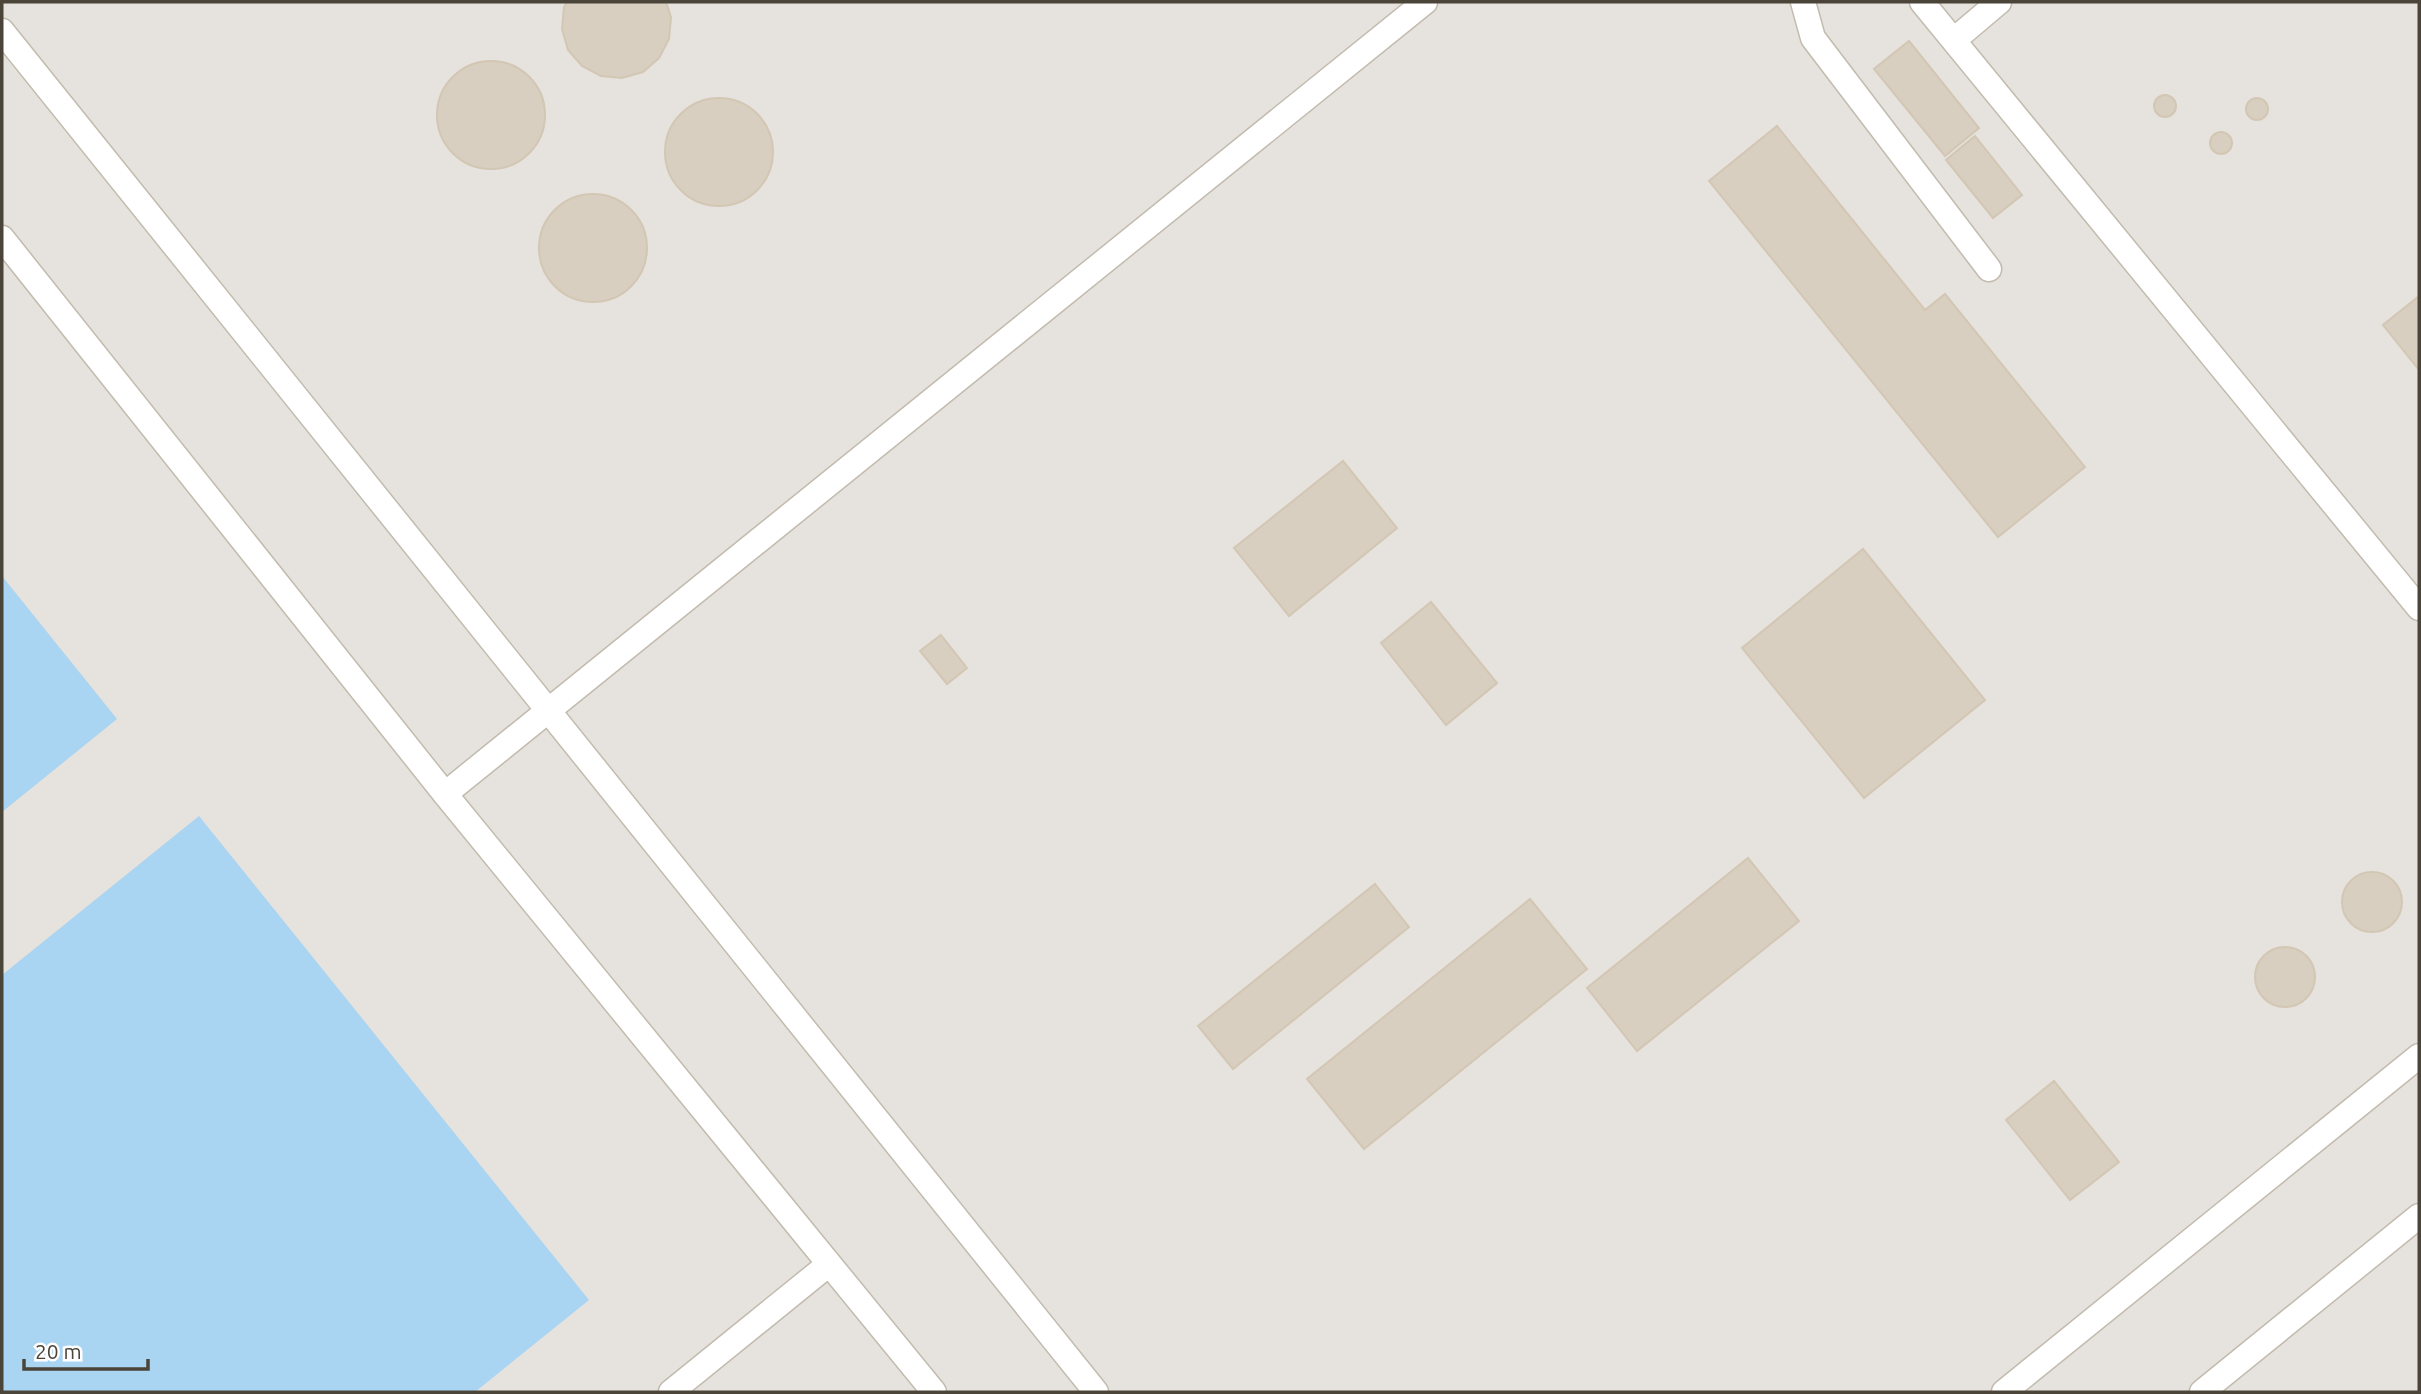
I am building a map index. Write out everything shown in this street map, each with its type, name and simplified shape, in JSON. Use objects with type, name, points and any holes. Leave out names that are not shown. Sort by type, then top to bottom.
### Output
[{"type":"lane","points":[[445,794],[1425,2]]},
{"type":"lane","points":[[1803,2],[1814,38],[1989,270]]},
{"type":"lane","points":[[1922,2],[2419,608]]},
{"type":"lane","points":[[1954,40],[1999,2]]},
{"type":"lane","points":[[2,31],[1096,1392]]},
{"type":"lane","points":[[2,239],[445,794],[934,1392]]},
{"type":"lane","points":[[2004,1392],[2419,1056]]},
{"type":"lane","points":[[2202,1392],[2419,1216]]},
{"type":"lane","points":[[671,1392],[830,1264]]},
{"type":"shaded area","points":[[2,2],[2419,2],[2419,1392],[2,1392]]},
{"type":"water","points":[[2,576],[117,719],[2,812]]},
{"type":"water","points":[[199,816],[589,1300],[475,1392],[2,1392],[2,975]]},
{"type":"building","points":[[567,2],[666,2],[671,17],[669,39],[659,58],[643,72],[622,78],[601,76],[582,66],[568,50],[562,29]]},
{"type":"building","points":[[1909,41],[1979,128],[1945,156],[1874,69]]},
{"type":"building","points":[[491,61],[512,65],[529,77],[541,94],[545,115],[541,136],[529,153],[512,165],[491,169],[470,165],[453,153],[441,136],[437,115],[441,94],[453,77],[470,65]]},
{"type":"building","points":[[2165,95],[2173,98],[2176,106],[2173,114],[2165,117],[2157,114],[2154,106],[2157,98]]},
{"type":"building","points":[[719,98],[740,102],[757,114],[769,131],[773,152],[769,173],[757,190],[740,202],[719,206],[698,202],[681,190],[669,173],[665,152],[669,131],[681,114],[698,102]]},
{"type":"building","points":[[2257,98],[2265,101],[2268,109],[2265,117],[2257,120],[2249,117],[2246,109],[2249,101]]},
{"type":"building","points":[[1777,126],[1925,310],[1945,294],[2085,467],[1998,537],[1709,181]]},
{"type":"building","points":[[2221,132],[2229,135],[2232,143],[2229,151],[2221,154],[2213,151],[2210,143],[2213,135]]},
{"type":"building","points":[[1975,136],[2022,195],[1993,218],[1946,160]]},
{"type":"building","points":[[593,194],[614,198],[631,210],[643,227],[647,248],[643,269],[631,286],[614,298],[593,302],[572,298],[555,286],[543,269],[539,248],[543,227],[555,210],[572,198]]},
{"type":"building","points":[[2419,296],[2419,370],[2383,325]]},
{"type":"building","points":[[1343,461],[1397,528],[1289,616],[1234,548]]},
{"type":"building","points":[[1863,549],[1985,700],[1864,798],[1742,648]]},
{"type":"building","points":[[1431,602],[1497,683],[1446,725],[1381,643]]},
{"type":"building","points":[[941,635],[967,668],[947,684],[920,651]]},
{"type":"building","points":[[1748,858],[1799,921],[1637,1051],[1587,988]]},
{"type":"building","points":[[2366,872],[2378,872],[2394,880],[2400,890],[2400,914],[2394,924],[2378,932],[2366,932],[2350,924],[2342,908],[2342,896],[2350,880]]},
{"type":"building","points":[[1375,884],[1409,927],[1233,1069],[1198,1026]]},
{"type":"building","points":[[1530,899],[1587,969],[1364,1149],[1307,1079]]},
{"type":"building","points":[[2279,947],[2291,947],[2307,955],[2313,965],[2313,989],[2307,999],[2291,1007],[2279,1007],[2263,999],[2255,983],[2255,971],[2263,955]]},
{"type":"building","points":[[2054,1081],[2119,1162],[2070,1200],[2006,1120]]}]
